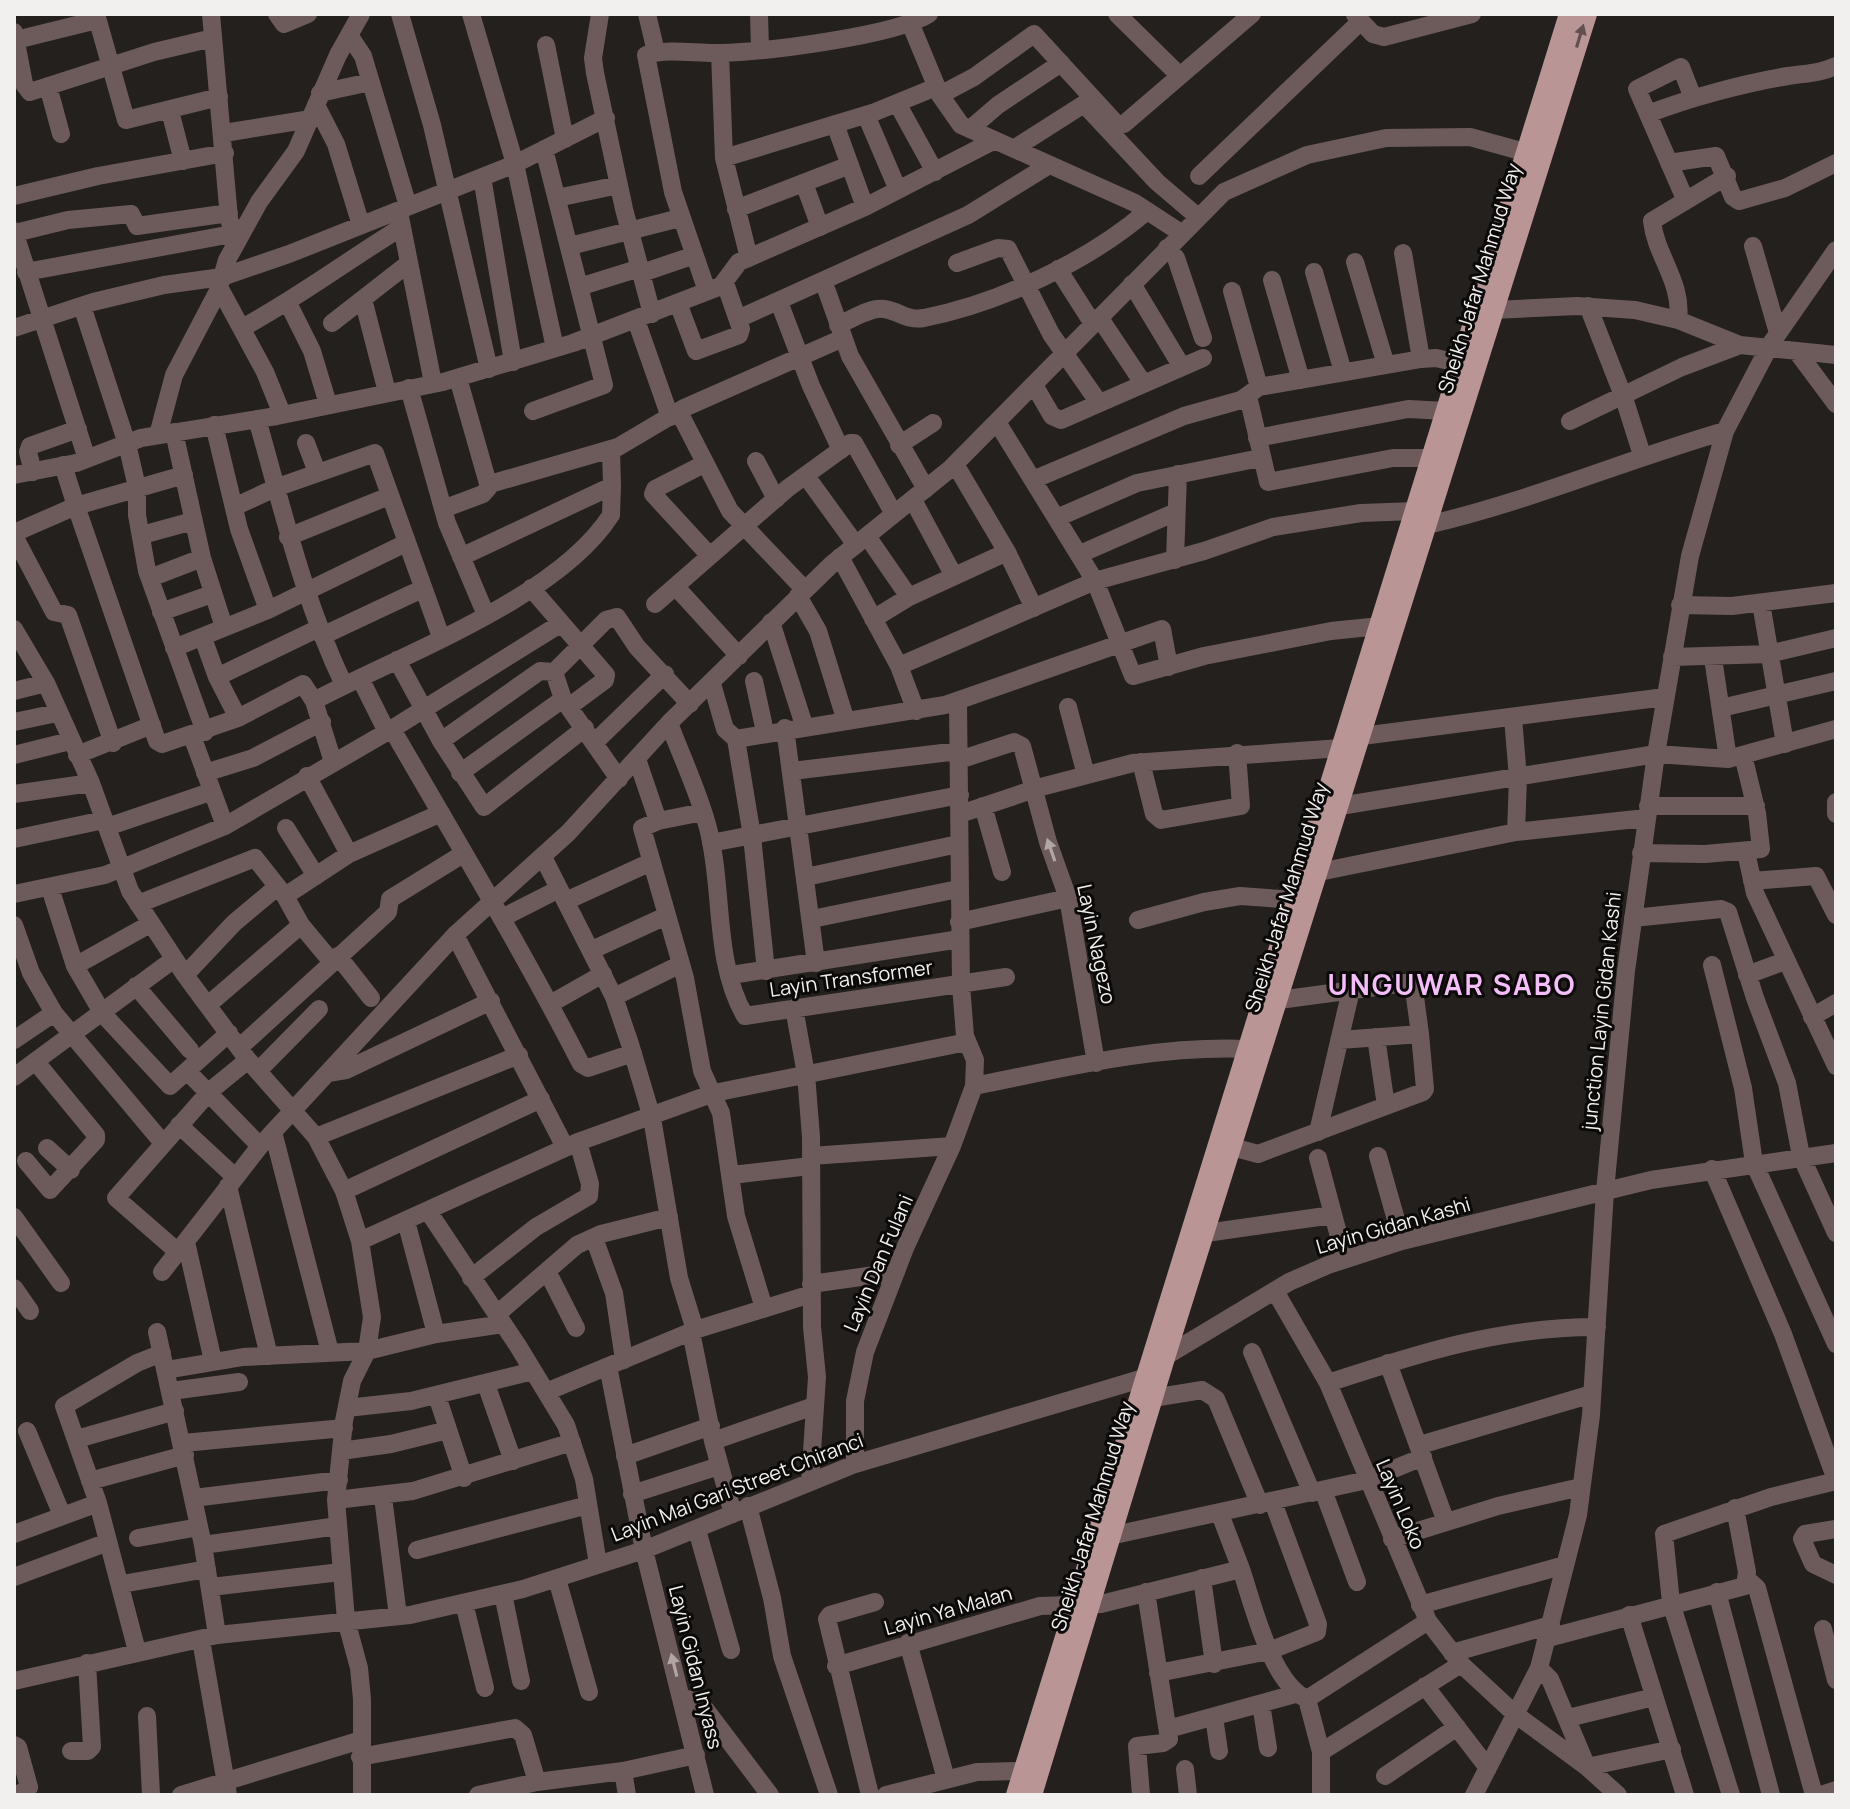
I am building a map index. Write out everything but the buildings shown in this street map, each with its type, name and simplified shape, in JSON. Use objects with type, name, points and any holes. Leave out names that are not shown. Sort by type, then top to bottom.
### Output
[{"type":"main road","name":"Sheikh Jafar Mahmud Way","points":[[1016,1795],[1082,1604],[1110,1536],[1362,736],[1421,518],[1432,458],[1569,14]]},
{"type":"main road","name":"Sheikh Jafar Mahmud Way","points":[[1032,1795],[1144,1378],[1380,626],[1494,310],[1587,14]]},
{"type":"street","points":[[211,14],[234,239]]},
{"type":"street","points":[[277,14],[284,24],[308,14]]},
{"type":"street","points":[[224,627],[202,558],[184,475],[166,433],[174,375],[220,282],[234,239],[289,164],[361,14]]},
{"type":"street","points":[[400,14],[449,191],[489,369]]},
{"type":"street","points":[[471,14],[515,164],[555,348]]},
{"type":"street","points":[[600,14],[593,58],[619,185],[641,271],[644,317],[674,415],[722,500],[802,593],[818,631],[845,718]]},
{"type":"street","points":[[759,14],[760,49]]},
{"type":"street","points":[[678,303],[699,352],[739,335],[738,319],[692,256],[680,218],[645,58],[656,52],[720,53],[760,49],[911,25],[929,14]]},
{"type":"street","points":[[1117,14],[1179,75]]},
{"type":"street","points":[[724,158],[938,91],[1002,59],[1031,35],[1117,124],[1124,124],[1252,14]]},
{"type":"street","points":[[1199,176],[1358,18],[1373,34],[1384,37],[1445,18],[1472,14]]},
{"type":"street","points":[[649,15],[656,52]]},
{"type":"street","points":[[213,38],[110,66],[28,91],[18,74],[15,36],[96,17],[110,66],[126,120],[219,97]]},
{"type":"street","points":[[911,25],[938,91],[957,122],[1147,211],[1181,233]]},
{"type":"street","points":[[349,35],[363,56],[403,215],[409,263],[433,383]]},
{"type":"street","points":[[546,45],[565,139]]},
{"type":"street","points":[[720,53],[724,158],[749,258]]},
{"type":"street","points":[[970,129],[998,105],[1061,63]]},
{"type":"street","points":[[1648,114],[1693,98],[1787,76],[1816,75],[1836,66]]},
{"type":"street","points":[[1685,199],[1639,86],[1681,67],[1693,98]]},
{"type":"street","points":[[224,133],[316,106],[370,82]]},
{"type":"street","points":[[48,86],[61,134]]},
{"type":"street","points":[[897,103],[935,172]]},
{"type":"street","points":[[1015,148],[1084,104],[1157,182],[1198,217]]},
{"type":"street","points":[[316,106],[336,144],[361,225]]},
{"type":"street","points":[[170,111],[183,161]]},
{"type":"street","points":[[866,115],[898,190]]},
{"type":"street","points":[[242,328],[288,303],[403,215],[606,118]]},
{"type":"street","points":[[835,124],[865,207]]},
{"type":"street","points":[[162,1272],[260,1146],[455,935],[543,857],[669,723],[840,557],[955,464],[1181,233],[1237,183],[1307,155],[1402,137],[1470,137],[1528,153]]},
{"type":"street","points":[[78,429],[30,446],[23,474],[87,459],[166,433],[257,419],[458,378],[590,337],[716,287],[749,258],[865,207],[995,140]]},
{"type":"street","points":[[533,411],[603,387],[544,149]]},
{"type":"street","points":[[14,196],[225,153]]},
{"type":"street","points":[[1669,163],[1712,155],[1720,160],[1733,197],[1739,201],[1785,188],[1836,163]]},
{"type":"street","points":[[736,209],[850,165]]},
{"type":"street","points":[[738,319],[824,283],[968,215],[1049,165]]},
{"type":"street","points":[[1678,320],[1680,301],[1677,288],[1652,221],[1727,176]]},
{"type":"street","points":[[482,177],[513,362]]},
{"type":"street","points":[[804,183],[820,227]]},
{"type":"street","points":[[557,198],[619,185]]},
{"type":"street","points":[[443,509],[483,494],[490,484],[611,449],[674,415],[801,356],[878,309],[888,309],[908,320],[923,318],[1025,283],[1114,240],[1147,211]]},
{"type":"street","points":[[87,459],[14,232],[80,218],[131,214],[137,226],[229,213]]},
{"type":"street","points":[[14,328],[82,306],[164,285],[220,282],[361,225],[403,215]]},
{"type":"street","points":[[570,246],[631,233],[680,218]]},
{"type":"street","points":[[26,272],[234,239]]},
{"type":"street","points":[[1753,246],[1778,333]]},
{"type":"street","points":[[957,263],[1003,247],[1008,249],[1065,352],[1099,403]]},
{"type":"street","points":[[1167,248],[1176,258],[1203,338]]},
{"type":"street","name":"junction Layin Gidan Kashi","points":[[1474,1795],[1539,1668],[1581,1487],[1592,1394],[1605,1191],[1633,918],[1680,605],[1698,524],[1725,431],[1767,349],[1836,250]]},
{"type":"street","points":[[1403,253],[1421,359]]},
{"type":"street","points":[[579,287],[692,256]]},
{"type":"street","points":[[1355,262],[1386,365]]},
{"type":"street","points":[[332,323],[409,263]]},
{"type":"street","points":[[1058,269],[1143,383]]},
{"type":"street","points":[[1314,272],[1343,372]]},
{"type":"street","points":[[470,286],[500,279]]},
{"type":"street","points":[[1272,280],[1301,380]]},
{"type":"street","points":[[220,282],[265,372],[282,414]]},
{"type":"street","points":[[824,283],[840,331],[899,445],[954,576]]},
{"type":"street","points":[[1132,284],[1182,367]]},
{"type":"street","points":[[1232,291],[1254,392],[1260,458],[1268,482],[1393,458],[1432,458]]},
{"type":"street","points":[[363,299],[387,392]]},
{"type":"street","points":[[779,302],[841,450]]},
{"type":"street","points":[[288,303],[312,351],[328,404]]},
{"type":"street","points":[[82,306],[127,444],[137,487],[150,578],[174,648],[198,734],[210,792],[225,826]]},
{"type":"street","points":[[1588,306],[1624,398],[1642,455]]},
{"type":"street","points":[[1494,310],[1588,306],[1635,310],[1678,320],[1740,345],[1836,355]]},
{"type":"street","points":[[1570,421],[1624,398],[1682,367],[1740,345]]},
{"type":"street","points":[[1798,353],[1836,404]]},
{"type":"street","points":[[1034,385],[1056,420],[1203,358]]},
{"type":"street","points":[[1035,479],[1162,424],[1254,392],[1301,380],[1421,359],[1436,358],[1462,364]]},
{"type":"street","points":[[458,378],[490,484]]},
{"type":"street","points":[[409,388],[443,509],[486,615]]},
{"type":"street","points":[[1257,438],[1408,409],[1447,411]]},
{"type":"street","points":[[257,419],[288,537],[321,632],[352,682],[390,730],[504,917],[584,1068],[633,1053]]},
{"type":"street","points":[[997,422],[1059,517],[1095,581],[1133,676],[1331,631],[1380,626]]},
{"type":"street","points":[[899,445],[933,423]]},
{"type":"street","points":[[214,425],[234,507],[268,610]]},
{"type":"street","points":[[899,666],[1095,581],[1175,560],[1292,523],[1361,513],[1421,518],[1491,509],[1642,455],[1725,431]]},
{"type":"street","points":[[306,443],[317,472]]},
{"type":"street","points":[[655,604],[776,499],[854,443],[894,514]]},
{"type":"street","points":[[314,701],[486,615],[564,567],[605,524],[614,500],[611,449]]},
{"type":"street","points":[[234,507],[275,488],[372,452],[441,637]]},
{"type":"street","points":[[1059,517],[1125,488],[1260,458]]},
{"type":"street","points":[[756,461],[776,499]]},
{"type":"street","points":[[704,464],[655,489],[653,494],[710,556]]},
{"type":"street","points":[[955,464],[1007,552],[1034,608]]},
{"type":"street","points":[[63,465],[157,741],[162,744],[198,734],[238,718],[303,684],[314,701],[333,762]]},
{"type":"street","points":[[1175,560],[1178,474]]},
{"type":"street","points":[[113,743],[68,615],[54,612],[14,535],[76,506],[184,475]]},
{"type":"street","points":[[806,476],[909,597]]},
{"type":"street","points":[[461,557],[612,486]]},
{"type":"street","points":[[288,537],[389,496]]},
{"type":"street","points":[[1080,554],[1176,512]]},
{"type":"street","points":[[142,535],[193,521]]},
{"type":"street","points":[[174,648],[268,610],[406,543]]},
{"type":"street","points":[[873,619],[909,597],[1007,552]]},
{"type":"street","points":[[840,557],[899,666],[916,711]]},
{"type":"street","points":[[150,578],[202,558]]},
{"type":"street","points":[[676,587],[739,656]]},
{"type":"street","points":[[460,773],[606,678],[531,588]]},
{"type":"street","points":[[217,677],[422,589]]},
{"type":"street","points":[[1680,605],[1761,603],[1836,593]]},
{"type":"street","points":[[161,612],[212,594]]},
{"type":"street","points":[[1761,603],[1785,744]]},
{"type":"street","points":[[554,672],[606,620],[617,617],[637,647],[690,704]]},
{"type":"street","points":[[771,622],[795,727],[792,771],[796,826],[806,877],[816,963]]},
{"type":"street","points":[[14,894],[121,870],[225,826],[390,730],[560,624]]},
{"type":"street","points":[[14,629],[46,683],[91,783],[121,870],[138,904],[185,975],[276,1094],[295,1109],[316,1137],[344,1191],[360,1241],[372,1317],[367,1351],[352,1381],[336,1500],[346,1620],[359,1668],[362,1795]]},
{"type":"street","points":[[736,739],[845,718],[916,711],[958,702],[1162,629],[1169,667]]},
{"type":"street","points":[[203,638],[217,677],[238,718]]},
{"type":"street","points":[[1672,657],[1769,654],[1836,638]]},
{"type":"street","points":[[1641,853],[1746,852],[1762,846],[1756,806],[1721,708],[1713,658]]},
{"type":"street","points":[[397,660],[460,773],[478,801],[488,807],[589,735],[665,674]]},
{"type":"street","points":[[441,741],[540,671],[554,672]]},
{"type":"street","points":[[554,672],[567,703],[619,779]]},
{"type":"street","points":[[754,681],[765,732]]},
{"type":"street","points":[[1721,708],[1836,681]]},
{"type":"street","points":[[14,691],[46,683]]},
{"type":"street","points":[[712,684],[725,729],[736,739],[752,836],[766,971]]},
{"type":"street","points":[[1362,736],[1665,697]]},
{"type":"street","name":"Layin Dan Fulani","points":[[855,1464],[855,1401],[861,1365],[896,1272],[952,1146],[974,1086],[975,1060],[967,1042],[961,985],[958,702]]},
{"type":"street","points":[[1068,707],[1086,775]]},
{"type":"street","points":[[14,722],[57,713]]},
{"type":"street","points":[[1513,718],[1518,778],[1516,832]]},
{"type":"street","points":[[205,773],[253,758],[322,722]]},
{"type":"street","points":[[669,723],[703,812],[711,843],[731,975],[816,963],[959,930],[1068,898]]},
{"type":"street","points":[[14,755],[113,743],[152,725]]},
{"type":"street","points":[[1340,806],[1656,754],[1736,757],[1836,729]]},
{"type":"street","name":"Layin Nagezo","points":[[959,756],[1018,742],[1068,898],[1096,1063]]},
{"type":"street","points":[[960,814],[1033,789],[1141,762],[1341,748]]},
{"type":"street","points":[[1141,762],[1156,819],[1161,820],[1241,806],[1237,753]]},
{"type":"street","points":[[792,771],[959,756]]},
{"type":"street","points":[[637,759],[658,821]]},
{"type":"street","points":[[307,776],[349,854]]},
{"type":"street","points":[[14,794],[91,783]]},
{"type":"street","points":[[14,839],[106,823],[210,792]]},
{"type":"street","points":[[711,843],[960,795]]},
{"type":"street","points":[[1836,802],[1836,814]]},
{"type":"street","points":[[983,806],[1002,872]]},
{"type":"street","points":[[1319,872],[1516,832],[1647,812],[1756,806]]},
{"type":"street","points":[[703,812],[658,821],[642,828],[681,964],[702,1071],[714,1093],[732,1175],[736,1216],[764,1308]]},
{"type":"street","points":[[185,975],[234,923],[281,892],[316,876],[349,854],[441,813]]},
{"type":"street","points":[[286,828],[316,876]]},
{"type":"street","points":[[806,877],[958,844]]},
{"type":"street","points":[[1746,852],[1752,881],[1785,961],[1836,1066]]},
{"type":"street","points":[[213,1361],[182,1247],[116,1200],[162,1142],[244,1052],[334,958],[388,912],[390,899],[463,854]]},
{"type":"street","points":[[138,904],[233,868],[250,857],[258,860],[301,925],[371,998]]},
{"type":"street","points":[[543,857],[614,997],[633,1053],[652,1118],[679,1278],[693,1331],[719,1466],[741,1510],[772,1598],[782,1656],[829,1795]]},
{"type":"street","points":[[504,917],[651,862]]},
{"type":"street","points":[[1752,881],[1816,876],[1836,915]]},
{"type":"street","points":[[50,888],[75,966],[103,1014],[171,1086],[188,1072],[244,1052],[319,1009]]},
{"type":"street","points":[[812,919],[958,889]]},
{"type":"street","points":[[1138,920],[1240,896],[1295,900]]},
{"type":"street","points":[[1633,918],[1725,909],[1787,1083],[1801,1156],[1836,1233]]},
{"type":"street","points":[[592,950],[666,916]]},
{"type":"street","points":[[75,966],[150,924]]},
{"type":"street","points":[[209,1004],[301,925]]},
{"type":"street","points":[[15,932],[23,977],[162,1142]]},
{"type":"street","points":[[455,935],[541,1099],[572,1145],[590,1184],[589,1196],[536,1227],[471,1278]]},
{"type":"street","points":[[14,1077],[174,959]]},
{"type":"street","points":[[1747,975],[1785,961]]},
{"type":"street","points":[[614,997],[681,964]]},
{"type":"street","points":[[1712,965],[1743,1088],[1754,1163],[1836,1344]]},
{"type":"street","points":[[550,1004],[603,974]]},
{"type":"street","name":"Layin Transformer","points":[[731,975],[733,992],[743,1014],[748,1016],[1006,977]]},
{"type":"street","points":[[1232,1147],[1258,1154],[1425,1089],[1413,982],[1279,1000]]},
{"type":"street","points":[[136,986],[190,1050]]},
{"type":"street","points":[[1318,1132],[1351,990]]},
{"type":"street","points":[[328,1073],[346,1070],[491,1001]]},
{"type":"street","points":[[1812,1017],[1836,1003]]},
{"type":"street","points":[[794,1008],[806,1074],[811,1161],[811,1289],[817,1377],[810,1481]]},
{"type":"street","points":[[14,1040],[54,1013]]},
{"type":"street","points":[[1340,1040],[1420,1034]]},
{"type":"street","points":[[1376,1037],[1386,1106]]},
{"type":"street","points":[[360,1241],[572,1145],[714,1093],[967,1042]]},
{"type":"street","points":[[974,1086],[1171,1049],[1248,1049]]},
{"type":"street","points":[[316,1137],[519,1055]]},
{"type":"street","points":[[26,1161],[50,1190],[94,1144],[96,1135],[36,1062]]},
{"type":"street","points":[[188,1072],[210,1091],[260,1146]]},
{"type":"street","points":[[344,1191],[541,1099]]},
{"type":"street","points":[[179,1125],[232,1182],[269,1356]]},
{"type":"street","points":[[273,1132],[330,1352]]},
{"type":"street","points":[[732,1175],[811,1161],[952,1146]]},
{"type":"street","points":[[47,1148],[71,1170]]},
{"type":"street","name":"Layin Gidan Kashi","points":[[1166,1356],[1275,1291],[1345,1259],[1402,1241],[1605,1191],[1712,1169],[1836,1153]]},
{"type":"street","points":[[1378,1156],[1402,1241]]},
{"type":"street","points":[[1318,1158],[1345,1259]]},
{"type":"street","points":[[1712,1169],[1783,1334],[1836,1481],[1735,1508],[1664,1534],[1671,1603],[1731,1795]]},
{"type":"street","points":[[428,1211],[533,1371],[572,1442],[584,1479],[598,1564]]},
{"type":"street","points":[[1206,1233],[1333,1215]]},
{"type":"street","points":[[14,1217],[61,1283]]},
{"type":"street","points":[[137,1651],[122,1584],[98,1503],[64,1406],[137,1363],[367,1351],[500,1319],[577,1245],[669,1217]]},
{"type":"street","points":[[406,1221],[436,1334]]},
{"type":"street","name":"Layin Gidan Inyass","points":[[594,1238],[614,1293],[616,1363],[632,1494],[705,1795]]},
{"type":"street","points":[[547,1271],[576,1328]]},
{"type":"street","points":[[546,1392],[693,1331],[811,1289],[896,1272]]},
{"type":"street","points":[[14,1288],[30,1311]]},
{"type":"street","name":"Layin Loko","points":[[1275,1291],[1328,1383],[1424,1613],[1456,1658],[1515,1714],[1587,1767],[1618,1795]]},
{"type":"street","points":[[1328,1383],[1439,1347],[1533,1328],[1597,1327]]},
{"type":"street","points":[[157,1332],[209,1578],[209,1638],[227,1787]]},
{"type":"street","points":[[1252,1352],[1357,1582]]},
{"type":"street","points":[[1388,1363],[1446,1522]]},
{"type":"street","points":[[347,1408],[437,1396],[533,1371]]},
{"type":"street","name":"Layin Mai Gari Street Chiranci","points":[[14,1681],[137,1651],[209,1638],[398,1616],[503,1594],[644,1550],[855,1464],[981,1423],[1144,1378]]},
{"type":"street","points":[[171,1391],[239,1382]]},
{"type":"street","points":[[486,1384],[513,1461]]},
{"type":"street","points":[[1153,1398],[1202,1390],[1216,1399],[1266,1503],[1319,1627],[1317,1632],[1269,1651],[1158,1673]]},
{"type":"street","points":[[1110,1536],[1367,1480],[1422,1451],[1592,1394]]},
{"type":"street","points":[[437,1396],[464,1478]]},
{"type":"street","points":[[625,1456],[814,1406]]},
{"type":"street","points":[[77,1439],[175,1411]]},
{"type":"street","points":[[90,1481],[184,1449],[344,1428]]},
{"type":"street","points":[[341,1451],[391,1444],[448,1430]]},
{"type":"street","points":[[27,1431],[62,1515]]},
{"type":"street","points":[[336,1500],[383,1497],[464,1478],[572,1442]]},
{"type":"street","points":[[632,1494],[719,1466]]},
{"type":"street","points":[[194,1498],[339,1480]]},
{"type":"street","points":[[1392,1539],[1581,1487]]},
{"type":"street","points":[[383,1497],[398,1616]]},
{"type":"street","points":[[15,1531],[98,1503]]},
{"type":"street","points":[[417,1550],[588,1505]]},
{"type":"street","points":[[1321,1752],[1425,1686],[1456,1658],[1550,1631],[1745,1586],[1748,1580],[1735,1508]]},
{"type":"street","points":[[1220,1514],[1269,1651],[1301,1696],[1321,1752],[1321,1795]]},
{"type":"street","points":[[138,1538],[338,1526]]},
{"type":"street","points":[[1836,1529],[1805,1534],[1802,1539],[1813,1564],[1836,1575]]},
{"type":"street","points":[[697,1530],[731,1650]]},
{"type":"street","points":[[14,1577],[108,1542]]},
{"type":"street","points":[[1168,1729],[1301,1696],[1424,1613],[1565,1565]]},
{"type":"street","name":"Layin Ya Malan","points":[[836,1666],[1040,1606],[1082,1604],[1241,1569]]},
{"type":"street","points":[[122,1584],[341,1572]]},
{"type":"street","points":[[1202,1578],[1214,1664]]},
{"type":"street","points":[[557,1579],[589,1692]]},
{"type":"street","points":[[1748,1580],[1757,1588],[1814,1795]]},
{"type":"street","points":[[1141,1795],[1137,1746],[1167,1742],[1168,1729],[1146,1592]]},
{"type":"street","points":[[1717,1592],[1771,1795]]},
{"type":"street","points":[[503,1594],[521,1681]]},
{"type":"street","name":"Layin Ya Malan","points":[[870,1795],[836,1666],[827,1619],[830,1615],[875,1602]]},
{"type":"street","points":[[464,1603],[485,1688]]},
{"type":"street","points":[[1629,1615],[1685,1795]]},
{"type":"street","points":[[1823,1629],[1836,1680]]},
{"type":"street","points":[[908,1643],[946,1779]]},
{"type":"street","points":[[71,1751],[88,1751],[92,1747],[87,1663]]},
{"type":"street","points":[[1539,1668],[1550,1679],[1587,1767],[1672,1749]]},
{"type":"street","points":[[1425,1686],[1488,1768]]},
{"type":"street","points":[[1568,1718],[1654,1697]]},
{"type":"street","points":[[682,1698],[699,1701],[770,1795]]},
{"type":"street","points":[[1261,1704],[1268,1748]]},
{"type":"street","points":[[147,1716],[151,1795]]},
{"type":"street","points":[[1214,1717],[1219,1751]]},
{"type":"street","points":[[1385,1776],[1457,1727]]},
{"type":"street","points":[[181,1795],[227,1787],[360,1749],[515,1728],[523,1735],[548,1786]]},
{"type":"street","points":[[14,1745],[18,1747],[29,1787],[18,1795]]},
{"type":"street","points":[[488,1794],[548,1786],[696,1755]]},
{"type":"street","points":[[1185,1769],[1188,1795]]},
{"type":"street","points":[[623,1771],[627,1795]]},
{"type":"street","points":[[886,1795],[977,1772],[1023,1771]]},
{"type":"street","points":[[1821,1795],[1836,1790]]},
{"type":"district","name":"UNGUWAR SABO","points":[[1452,984]]}]
